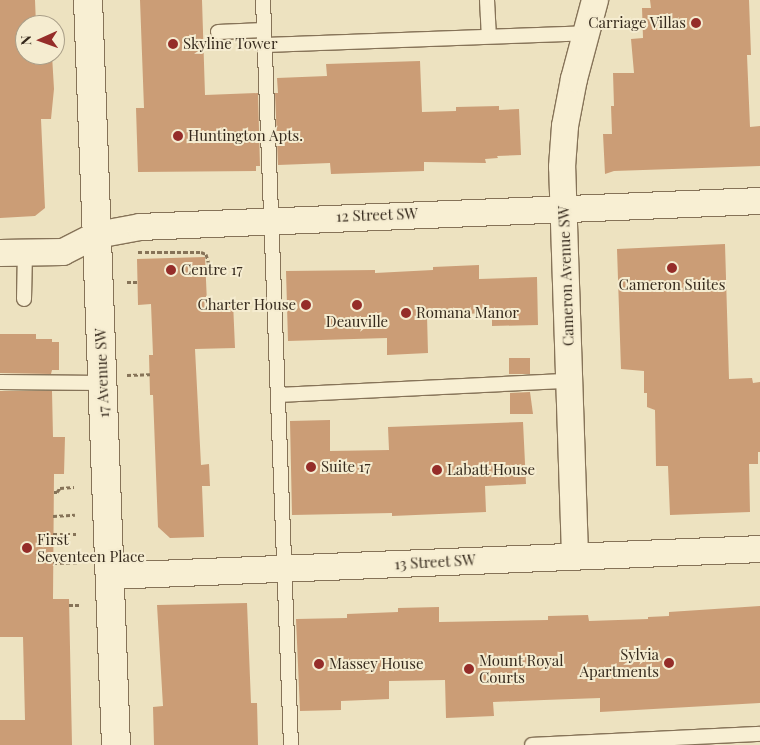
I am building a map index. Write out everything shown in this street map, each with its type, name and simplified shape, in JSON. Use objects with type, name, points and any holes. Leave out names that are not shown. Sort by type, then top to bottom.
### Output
[{"type":"main road","name":"17 Avenue SW","points":[[88,0],[97,235],[110,379],[110,576],[116,745]]},
{"type":"street","name":"Cameron Avenue SW","points":[[574,555],[562,167],[565,126],[574,78],[595,0]]},
{"type":"street","name":"12 Street SW","points":[[12,253],[63,252],[97,235],[140,227],[271,220],[760,201]]},
{"type":"street","name":"13 Street SW","points":[[110,576],[574,555],[760,549]]},
{"type":"lane","points":[[263,0],[291,745]]},
{"type":"lane","points":[[487,0],[488,35]]},
{"type":"lane","points":[[218,32],[264,30]]},
{"type":"lane","points":[[265,45],[488,35],[586,34]]},
{"type":"lane","points":[[12,253],[24,299]]},
{"type":"lane","points":[[0,382],[110,379]]},
{"type":"lane","points":[[278,396],[569,381]]},
{"type":"lane","points":[[532,745],[760,734]]},
{"type":"path","points":[[136,250],[140,254],[201,252],[206,254],[212,275]]},
{"type":"path","points":[[158,253],[158,258]]},
{"type":"path","points":[[127,282],[138,282]]},
{"type":"path","points":[[110,379],[150,374]]},
{"type":"path","points":[[54,492],[57,492],[60,488],[74,487]]},
{"type":"path","points":[[54,516],[75,515]]},
{"type":"path","points":[[53,534],[76,534]]},
{"type":"path","points":[[53,563],[77,562]]},
{"type":"path","points":[[69,605],[78,604]]},
{"type":"building","points":[[0,0],[35,0],[36,15],[15,15],[15,65],[53,65],[54,89],[51,119],[41,119],[45,208],[35,216],[0,218]]},
{"type":"building","points":[[140,0],[202,0],[205,95],[258,93],[260,166],[256,166],[256,171],[138,172],[136,108],[144,108]]},
{"type":"building","points":[[650,0],[749,0],[751,55],[747,55],[750,127],[760,126],[760,166],[614,171],[605,174],[603,134],[612,134],[611,106],[614,106],[613,73],[634,73],[631,39],[643,38],[642,8],[651,8]]},
{"type":"building","points":[[420,61],[422,112],[456,111],[456,107],[499,106],[499,110],[519,109],[521,155],[497,156],[498,158],[485,159],[486,163],[424,162],[424,171],[331,174],[330,163],[278,165],[275,93],[278,93],[277,78],[327,76],[326,64]]},
{"type":"building","points":[[725,244],[729,379],[752,378],[753,383],[760,382],[760,452],[758,452],[758,464],[749,464],[750,512],[670,515],[668,466],[656,466],[655,410],[647,407],[647,393],[644,393],[644,371],[621,369],[617,249]]},
{"type":"building","points":[[205,257],[207,303],[233,302],[235,348],[195,349],[201,465],[209,464],[210,486],[202,486],[204,537],[170,538],[158,527],[153,395],[150,395],[149,355],[153,355],[151,304],[138,305],[137,259]]},
{"type":"building","points":[[479,265],[479,279],[537,277],[538,325],[492,326],[492,313],[427,315],[428,353],[387,355],[387,338],[288,341],[286,271],[375,270],[375,273],[433,270],[433,267]]},
{"type":"building","points":[[0,334],[36,334],[36,339],[52,339],[52,342],[59,342],[59,370],[52,370],[51,374],[0,373]]},
{"type":"building","points":[[509,358],[530,358],[530,374],[509,374]]},
{"type":"building","points":[[0,391],[52,391],[53,437],[65,437],[64,474],[54,474],[53,599],[69,599],[72,745],[0,745],[0,720],[25,720],[23,637],[0,637]]},
{"type":"building","points":[[530,392],[533,414],[510,414],[510,393]]},
{"type":"building","points":[[330,420],[330,451],[389,450],[388,427],[523,422],[526,484],[485,486],[486,512],[392,516],[392,513],[292,515],[290,421]]},
{"type":"building","points":[[247,603],[251,703],[257,703],[258,745],[154,745],[153,707],[163,706],[157,605]]},
{"type":"building","points":[[760,606],[760,703],[600,712],[600,698],[493,702],[494,716],[446,718],[445,680],[389,681],[389,699],[341,701],[341,710],[300,711],[296,619],[347,618],[347,614],[398,612],[398,608],[439,607],[439,622],[548,620],[548,616],[588,615],[589,621],[648,619],[648,617],[669,616],[669,612]]},
{"type":"place","name":"Carriage Villas","points":[[696,23]]},
{"type":"place","name":"Skyline Tower","points":[[173,44]]},
{"type":"place","name":"Huntington Apts.","points":[[178,136]]},
{"type":"place","name":"Cameron Suites","points":[[672,268]]},
{"type":"place","name":"Centre 17","points":[[171,270]]},
{"type":"place","name":"Charter House","points":[[306,305]]},
{"type":"place","name":"Deauville","points":[[357,305]]},
{"type":"place","name":"Romana Manor","points":[[406,313]]},
{"type":"place","name":"Suite 17","points":[[311,467]]},
{"type":"place","name":"Labatt House","points":[[437,470]]},
{"type":"place","name":"First Seventeen Place","points":[[27,548]]},
{"type":"place","name":"Sylvia Apartments","points":[[669,663]]},
{"type":"place","name":"Massey House","points":[[319,664]]},
{"type":"place","name":"Mount Royal Courts","points":[[469,669]]}]
